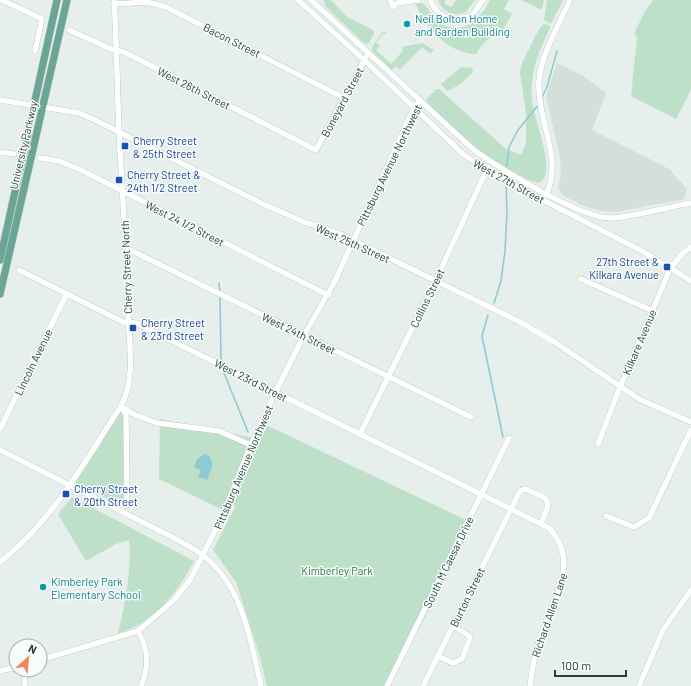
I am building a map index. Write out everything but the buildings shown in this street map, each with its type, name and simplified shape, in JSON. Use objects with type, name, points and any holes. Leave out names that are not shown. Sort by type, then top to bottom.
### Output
[{"type":"main road","name":"University Parkway","points":[[0,260],[32,106],[57,0]]},
{"type":"main road","name":"University Parkway","points":[[0,294],[67,0]]},
{"type":"street","points":[[2,0],[42,19],[35,51]]},
{"type":"street","name":"West 27th Street","points":[[298,0],[464,155],[487,170],[642,251],[691,281]]},
{"type":"street","name":"West 27th Street","points":[[311,0],[475,151],[491,162],[547,193],[583,211],[599,217],[613,218],[691,203]]},
{"type":"street","points":[[390,0],[393,7],[397,3],[418,0]]},
{"type":"street","points":[[430,0],[434,8],[442,16],[454,19],[471,17],[483,0]]},
{"type":"street","points":[[544,200],[552,174],[553,164],[540,100],[540,80],[547,51],[570,0]]},
{"type":"street","name":"Cherry Street North","points":[[0,562],[42,523],[69,485],[126,396],[130,360],[114,2]]},
{"type":"street","name":"Bacon Street","points":[[114,2],[147,2],[166,7],[344,98]]},
{"type":"street","name":"West 26th Street","points":[[69,30],[117,51],[124,52],[316,150]]},
{"type":"street","name":"Boneyard Street","points":[[316,150],[368,53]]},
{"type":"street","name":"West 25th Street","points":[[0,100],[79,113],[119,131],[263,204],[353,240],[435,282],[520,322],[556,343],[639,399],[691,422]]},
{"type":"street","name":"Pittsburg Avenue Northwest","points":[[138,631],[178,595],[204,556],[224,515],[251,445],[275,392],[304,335],[328,295],[414,108],[420,100]]},
{"type":"street","points":[[0,152],[14,154]]},
{"type":"street","name":"West 24 1/2 Street","points":[[40,158],[65,163],[328,295]]},
{"type":"street","name":"Collins Street","points":[[360,434],[435,282],[491,162]]},
{"type":"street","name":"Kilkare Avenue","points":[[598,444],[620,387],[670,269],[682,254],[691,247]]},
{"type":"street","name":"West 24th Street","points":[[126,248],[471,418]]},
{"type":"street","name":"West 23rd Street","points":[[19,270],[66,295],[123,322],[128,321],[136,323],[482,494]]},
{"type":"street","points":[[581,279],[653,311]]},
{"type":"street","name":"Lincoln Avenue","points":[[0,428],[66,295]]},
{"type":"street","points":[[121,406],[133,414],[157,423],[219,431],[251,445]]},
{"type":"street","points":[[121,406],[126,415],[127,502]]},
{"type":"street","points":[[606,516],[634,527],[649,518],[691,430]]},
{"type":"street","name":"South M Caesar Drive","points":[[387,686],[509,438]]},
{"type":"street","points":[[0,450],[204,556],[224,576],[238,598],[248,630],[261,686]]},
{"type":"street","name":"Burton Street","points":[[423,686],[510,508],[520,491],[525,489],[543,496],[548,501],[548,508],[542,523]]},
{"type":"street","name":"Richard Allen Lane","points":[[482,494],[550,528],[557,536],[564,552],[565,566],[563,579],[540,636],[533,662],[530,686]]},
{"type":"street","points":[[639,686],[662,630],[691,590]]},
{"type":"street","points":[[438,656],[453,663],[462,659],[470,638],[468,635],[453,626]]},
{"type":"street","points":[[48,658],[138,631],[147,655],[147,670],[141,686]]},
{"type":"shaded area","points":[[557,63],[582,75],[606,93],[592,130],[669,169],[687,189],[684,199],[616,212],[601,211],[583,206],[564,196],[558,189],[561,175],[560,157],[546,96]]},
{"type":"green space","points":[[324,0],[331,0],[347,17],[373,30],[374,34],[368,44],[364,43],[325,6]]},
{"type":"green space","points":[[438,0],[446,0],[444,4],[452,7],[456,0],[475,0],[466,12],[453,14],[446,11]]},
{"type":"green space","points":[[490,0],[509,0],[504,9],[512,14],[500,35],[496,35],[489,39],[483,44],[476,54],[466,53],[456,49],[438,37],[424,20],[415,2],[424,4],[437,21],[445,26],[454,28],[468,25],[475,20],[481,15]]},
{"type":"green space","points":[[521,0],[544,0],[542,10]]},
{"type":"green space","points":[[547,0],[563,0],[551,24],[544,20]]},
{"type":"green space","points":[[653,0],[691,0],[691,90],[676,119],[631,96],[637,36],[634,34],[644,13]]},
{"type":"green space","points":[[544,24],[551,26],[536,61],[532,88],[533,107],[545,152],[546,163],[546,172],[543,179],[538,183],[526,179],[494,161],[460,135],[434,110],[426,100],[436,89],[439,89],[506,149],[521,155],[526,143],[526,113],[520,72],[522,63],[539,29]]},
{"type":"green space","points":[[383,31],[387,34],[383,33],[376,43],[380,46],[376,50],[391,64],[403,51],[402,47],[422,43],[434,50],[430,54],[422,47],[400,70],[396,66],[392,70],[372,51],[372,47]]},
{"type":"green space","points":[[461,67],[472,68],[473,72],[459,85],[447,91],[441,84]]},
{"type":"green space","points":[[121,411],[123,416],[124,507],[75,483]]},
{"type":"green space","name":"Kimberley Park","points":[[160,419],[254,438],[262,423],[466,520],[459,535],[466,538],[389,686],[267,686],[259,654],[236,582],[213,550],[235,507],[231,498],[225,511],[159,479]]},
{"type":"green space","points":[[72,497],[194,561],[179,586],[159,609],[140,624],[118,634],[129,576],[129,540],[116,544],[86,561],[58,514]]},
{"type":"water","points":[[205,454],[209,456],[213,464],[207,480],[198,477],[201,470],[194,467],[197,459]]},
{"type":"waterway","points":[[541,99],[547,87],[557,51]]},
{"type":"waterway","points":[[506,170],[509,147],[518,130],[539,104]]},
{"type":"waterway","points":[[494,303],[501,281],[505,251],[507,212],[506,184]]},
{"type":"waterway","points":[[219,283],[220,293]]},
{"type":"waterway","points":[[220,296],[221,362]]},
{"type":"waterway","points":[[488,315],[482,336],[503,437]]},
{"type":"waterway","points":[[222,368],[248,432]]},
{"type":"place","name":"Neil Bolton Home and Garden Building","points":[[407,24]]},
{"type":"place","name":"Cherry Street & 25th Street","points":[[125,146]]},
{"type":"place","name":"Cherry Street & 24th 1/2 Street","points":[[119,180]]},
{"type":"place","name":"27th Street & Kilkara Avenue","points":[[667,267]]},
{"type":"place","name":"Cherry Street & 23rd Street","points":[[133,328]]},
{"type":"place","name":"Cherry Street & 20th Street","points":[[66,494]]},
{"type":"place","name":"Kimberley Park Elementary School","points":[[43,587]]}]
